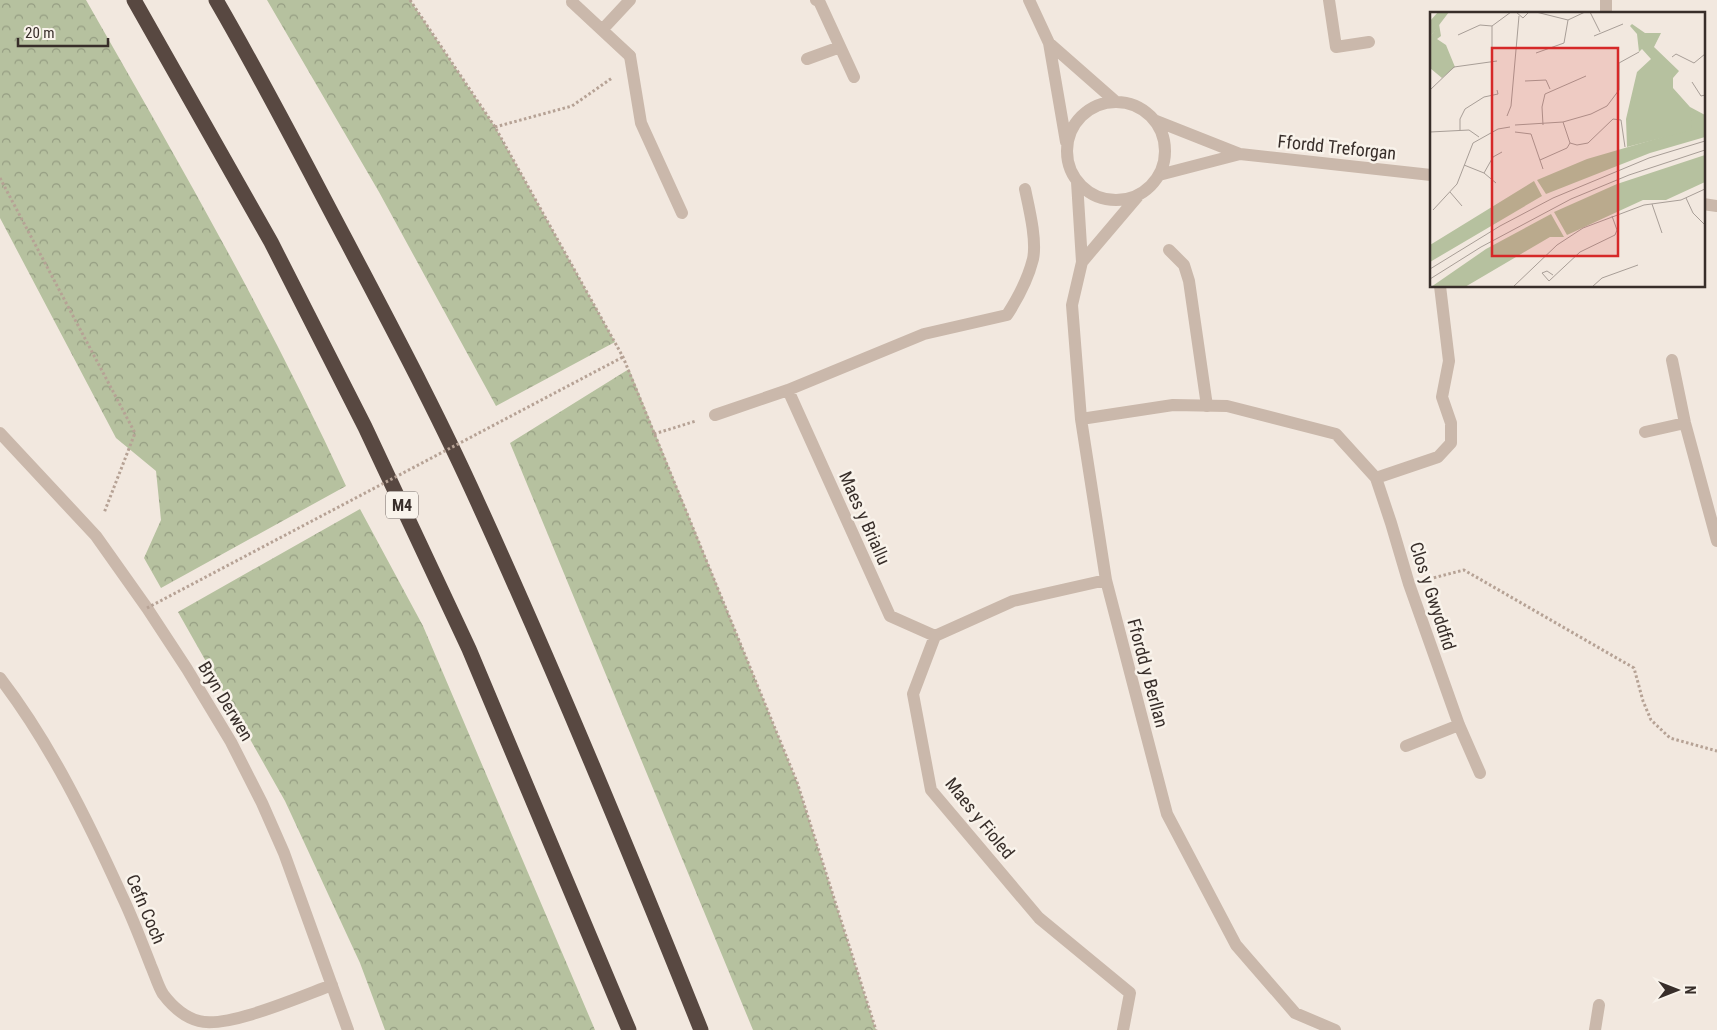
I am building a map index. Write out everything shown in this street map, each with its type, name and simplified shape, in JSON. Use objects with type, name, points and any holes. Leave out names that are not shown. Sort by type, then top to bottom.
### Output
[{"type":"highway","name":"M4","points":[[134,0],[270,242],[365,427],[469,649],[629,1030]]},
{"type":"highway","points":[[216,0],[251,61],[404,352],[478,501],[604,794],[701,1030]]},
{"type":"street","points":[[602,30],[630,0]]},
{"type":"street","points":[[816,0],[819,1],[854,77]]},
{"type":"street","points":[[1029,0],[1049,43],[1068,164],[1077,182],[1090,194],[1106,200],[1123,200],[1139,194],[1150,186],[1159,175],[1164,162],[1165,147],[1162,133],[1154,120],[1144,110],[1130,103],[1115,101],[1098,105],[1083,113],[1072,127],[1066,143]]},
{"type":"street","points":[[1329,0],[1336,47],[1369,42]]},
{"type":"street","points":[[572,2],[630,56],[641,124],[682,213]]},
{"type":"street","points":[[1049,43],[1115,101]]},
{"type":"street","points":[[807,59],[840,47]]},
{"type":"street","name":"Ffordd Treforgan","points":[[1154,120],[1240,154],[1430,175]]},
{"type":"street","name":"Ffordd Treforgan","points":[[1159,175],[1240,154]]},
{"type":"street","name":"Ffordd y Berllan","points":[[1077,182],[1082,262],[1072,305],[1081,419],[1106,580],[1167,814],[1236,945],[1295,1013],[1335,1030]]},
{"type":"street","points":[[715,415],[788,390],[924,334],[1007,315],[1020,296],[1033,257],[1032,220],[1025,189]]},
{"type":"street","name":"Ffordd y Berllan","points":[[1082,262],[1139,194]]},
{"type":"street","points":[[1704,204],[1717,206]]},
{"type":"street","points":[[1169,250],[1184,266],[1189,282],[1207,406]]},
{"type":"street","points":[[1376,478],[1438,457],[1451,443],[1451,423],[1442,397],[1449,361],[1440,288]]},
{"type":"street","points":[[1672,360],[1685,423],[1717,541]]},
{"type":"street","name":"Maes y Briallu","points":[[788,390],[890,616],[935,636]]},
{"type":"street","name":"Clos y Gwyddfid","points":[[1081,419],[1173,405],[1227,406],[1336,434],[1376,478],[1409,584],[1459,725],[1480,773]]},
{"type":"street","points":[[1645,432],[1685,423]]},
{"type":"street","name":"Bryn Derwen","points":[[0,432],[96,536],[187,669],[231,742],[262,803],[284,853],[348,1030]]},
{"type":"street","points":[[935,636],[1013,602],[1106,580]]},
{"type":"street","name":"Maes y Fioled","points":[[935,636],[914,694],[931,790],[1039,918],[1130,993],[1123,1030]]},
{"type":"street","name":"Cefn Coch","points":[[0,678],[30,720],[66,783],[122,897],[162,992],[174,1007],[187,1017],[216,1023],[234,1020],[332,985]]},
{"type":"street","points":[[1406,746],[1459,725]]},
{"type":"street","points":[[1595,1030],[1599,1005]]},
{"type":"path","points":[[410,0],[495,127],[624,356],[654,434],[797,782],[876,1030]]},
{"type":"path","points":[[495,127],[572,106],[628,66],[630,56]]},
{"type":"path","points":[[0,178],[135,432],[96,536]]},
{"type":"path","points":[[147,608],[624,356]]},
{"type":"path","points":[[654,434],[715,415]]},
{"type":"path","points":[[1409,584],[1464,570],[1634,668],[1642,701],[1651,720],[1670,738],[1717,751]]},
{"type":"green space","points":[[0,0],[86,0],[254,301],[346,486],[161,588],[144,558],[161,520],[156,471],[116,438],[0,218]]},
{"type":"green space","points":[[267,0],[410,0],[495,127],[615,342],[496,406],[379,192]]},
{"type":"green space","points":[[629,369],[797,782],[876,1030],[753,1030],[510,443]]},
{"type":"green space","points":[[360,509],[423,626],[595,1030],[385,1030],[360,963],[285,801],[178,612]]}]
